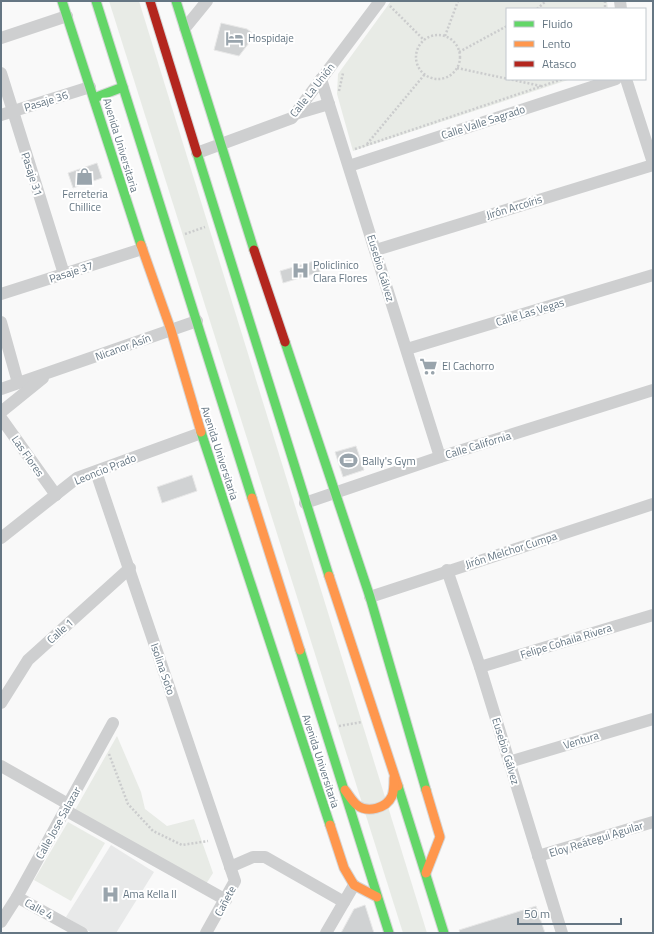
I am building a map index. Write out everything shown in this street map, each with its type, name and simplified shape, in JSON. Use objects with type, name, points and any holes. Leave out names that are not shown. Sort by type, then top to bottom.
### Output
[{"type":"main road","name":"Avenida Universitaria","points":[[62,1],[142,249],[171,330],[201,433],[344,868],[354,885]]},
{"type":"main road","name":"Avenida Universitaria","points":[[96,1],[389,933]]},
{"type":"main road","points":[[150,1],[305,503],[426,873],[444,933]]},
{"type":"main road","points":[[176,1],[261,272],[370,597],[440,837],[426,873]]},
{"type":"main road","points":[[92,92],[123,86]]},
{"type":"main road","points":[[344,789],[358,806],[368,809],[379,807],[389,802],[393,795],[394,778]]},
{"type":"main road","points":[[354,885],[377,897]]},
{"type":"street","points":[[185,28],[207,1]]},
{"type":"street","name":"Calle La Unión","points":[[197,153],[292,118],[321,79],[385,4]]},
{"type":"street","points":[[1,38],[67,16]]},
{"type":"street","name":"Pasaje 31","points":[[1,73],[7,113],[64,274]]},
{"type":"street","name":"Eusebio Gálvez","points":[[321,79],[440,457]]},
{"type":"street","name":"Calle Valle Sagrado","points":[[349,166],[613,80]]},
{"type":"street","points":[[626,80],[653,164]]},
{"type":"street","name":"Pasaje 36","points":[[7,113],[92,92]]},
{"type":"street","points":[[295,114],[329,104]]},
{"type":"street","name":"Jirón Arcoíris","points":[[376,250],[653,164]]},
{"type":"street","name":"Pasaje 37","points":[[1,294],[142,249]]},
{"type":"street","name":"Calle Las Vegas","points":[[407,349],[653,275]]},
{"type":"street","name":"Nicanor Asín","points":[[1,389],[49,374],[197,321]]},
{"type":"street","points":[[1,322],[18,383]]},
{"type":"street","name":"Nicanor Asín","points":[[1,412],[49,374]]},
{"type":"street","name":"Calle California","points":[[305,503],[440,457],[653,390]]},
{"type":"street","name":"Las Flores","points":[[1,418],[56,495]]},
{"type":"street","name":"Leoncio Prado","points":[[1,538],[77,478],[201,433]]},
{"type":"street","name":"Isolina Soto","points":[[96,472],[130,568],[230,867]]},
{"type":"street","name":"Jirón Melchor Cumpa","points":[[370,597],[447,570],[653,504]]},
{"type":"street","name":"Calle 1","points":[[1,703],[28,660],[130,568]]},
{"type":"street","name":"Eusebio Gálvez","points":[[447,570],[480,667],[562,933]]},
{"type":"street","name":"Felipe Cohaila Rivera","points":[[480,667],[653,615]]},
{"type":"street","name":"Ventura","points":[[509,762],[653,719]]},
{"type":"street","name":"Calle Jose Salazar","points":[[1,922],[17,897],[113,723]]},
{"type":"street","points":[[1,766],[66,807],[226,900]]},
{"type":"street","name":"Eloy Reátegui Aguilar","points":[[538,856],[653,822]]},
{"type":"street","points":[[230,867],[253,857],[265,856],[344,902]]},
{"type":"street","name":"Cañete","points":[[206,933],[226,900],[235,881],[230,867]]},
{"type":"street","points":[[326,933],[354,885]]},
{"type":"street","name":"Calle 4","points":[[17,897],[82,933]]},
{"type":"path","points":[[384,1],[386,13]]},
{"type":"path","points":[[385,4],[394,1]]},
{"type":"path","points":[[445,36],[458,1]]},
{"type":"path","points":[[538,8],[546,1]]},
{"type":"path","points":[[385,4],[424,40]]},
{"type":"path","points":[[460,52],[506,27]]},
{"type":"path","points":[[434,35],[445,36],[454,42],[460,52],[460,62],[452,74],[439,79],[425,74],[417,62],[416,55],[418,48],[424,40],[434,35]]},
{"type":"path","points":[[457,68],[506,79]]},
{"type":"path","points":[[339,95],[341,78],[344,70]]},
{"type":"path","points":[[366,145],[425,74]]},
{"type":"path","points":[[511,80],[542,87]]},
{"type":"path","points":[[352,142],[354,149],[561,80]]},
{"type":"path","points":[[171,238],[218,222]]},
{"type":"path","points":[[325,729],[375,719]]},
{"type":"path","points":[[104,741],[128,804],[153,831],[182,845],[221,839]]},
{"type":"shaded area","points":[[109,1],[139,1],[427,933],[403,933]]},
{"type":"shaded area","points":[[391,1],[607,1],[608,8],[506,8],[506,80],[568,80],[353,151],[337,94],[338,74]]},
{"type":"shaded area","points":[[117,736],[141,792],[145,809],[167,826],[194,819],[213,873],[206,884],[75,810]]},
{"type":"shaded area","points":[[68,822],[105,843],[71,901],[34,880]]},
{"type":"shaded area","name":"Ama Kella II","points":[[111,845],[154,872],[116,933],[92,933],[66,917]]},
{"type":"building","name":"Hospidaje","points":[[221,23],[247,29],[255,35],[239,56],[214,50]]},
{"type":"building","name":"Ferreteria Chillice","points":[[97,163],[102,178],[73,188],[68,173]]},
{"type":"building","name":"Policlinico Clara Flores","points":[[317,260],[320,272],[283,283],[280,271]]},
{"type":"building","name":"Bally's Gym","points":[[356,446],[364,470],[343,477],[335,452]]},
{"type":"building","points":[[192,475],[197,491],[162,503],[157,487]]},
{"type":"building","points":[[365,905],[374,933],[341,933],[354,909]]},
{"type":"building","points":[[536,906],[545,933],[460,933],[459,930]]},
{"type":"traffic: fast","points":[[62,1],[141,245]]},
{"type":"traffic: fast","points":[[96,1],[252,498]]},
{"type":"traffic: fast","points":[[176,1],[254,250]]},
{"type":"traffic: fast","points":[[94,98],[123,87]]},
{"type":"traffic: fast","points":[[197,153],[329,576]]},
{"type":"traffic: fast","points":[[285,342],[370,597],[426,790]]},
{"type":"traffic: fast","points":[[201,432],[330,825]]},
{"type":"traffic: fast","points":[[300,650],[389,933]]},
{"type":"traffic: fast","points":[[398,786],[444,933]]},
{"type":"traffic: slow","points":[[141,245],[171,330],[201,432]]},
{"type":"traffic: slow","points":[[252,498],[300,650]]},
{"type":"traffic: slow","points":[[329,576],[398,786]]},
{"type":"traffic: slow","points":[[345,790],[352,800],[361,807],[366,809],[381,807],[392,796],[394,790],[394,778]]},
{"type":"traffic: slow","points":[[426,790],[440,837],[426,873]]},
{"type":"traffic: slow","points":[[330,825],[344,868],[354,885],[377,897]]},
{"type":"traffic: jam","points":[[150,1],[197,153]]},
{"type":"traffic: jam","points":[[254,250],[285,342]]},
{"type":"place","name":"Hospidaje","points":[[235,38]]},
{"type":"place","name":"Ferreteria Chillice","points":[[85,176]]},
{"type":"place","name":"Policlinico Clara Flores","points":[[300,271]]},
{"type":"place","name":"El Cachorro","points":[[429,366]]},
{"type":"place","name":"Bally's Gym","points":[[349,461]]},
{"type":"place","name":"Ama Kella II","points":[[110,894]]}]
